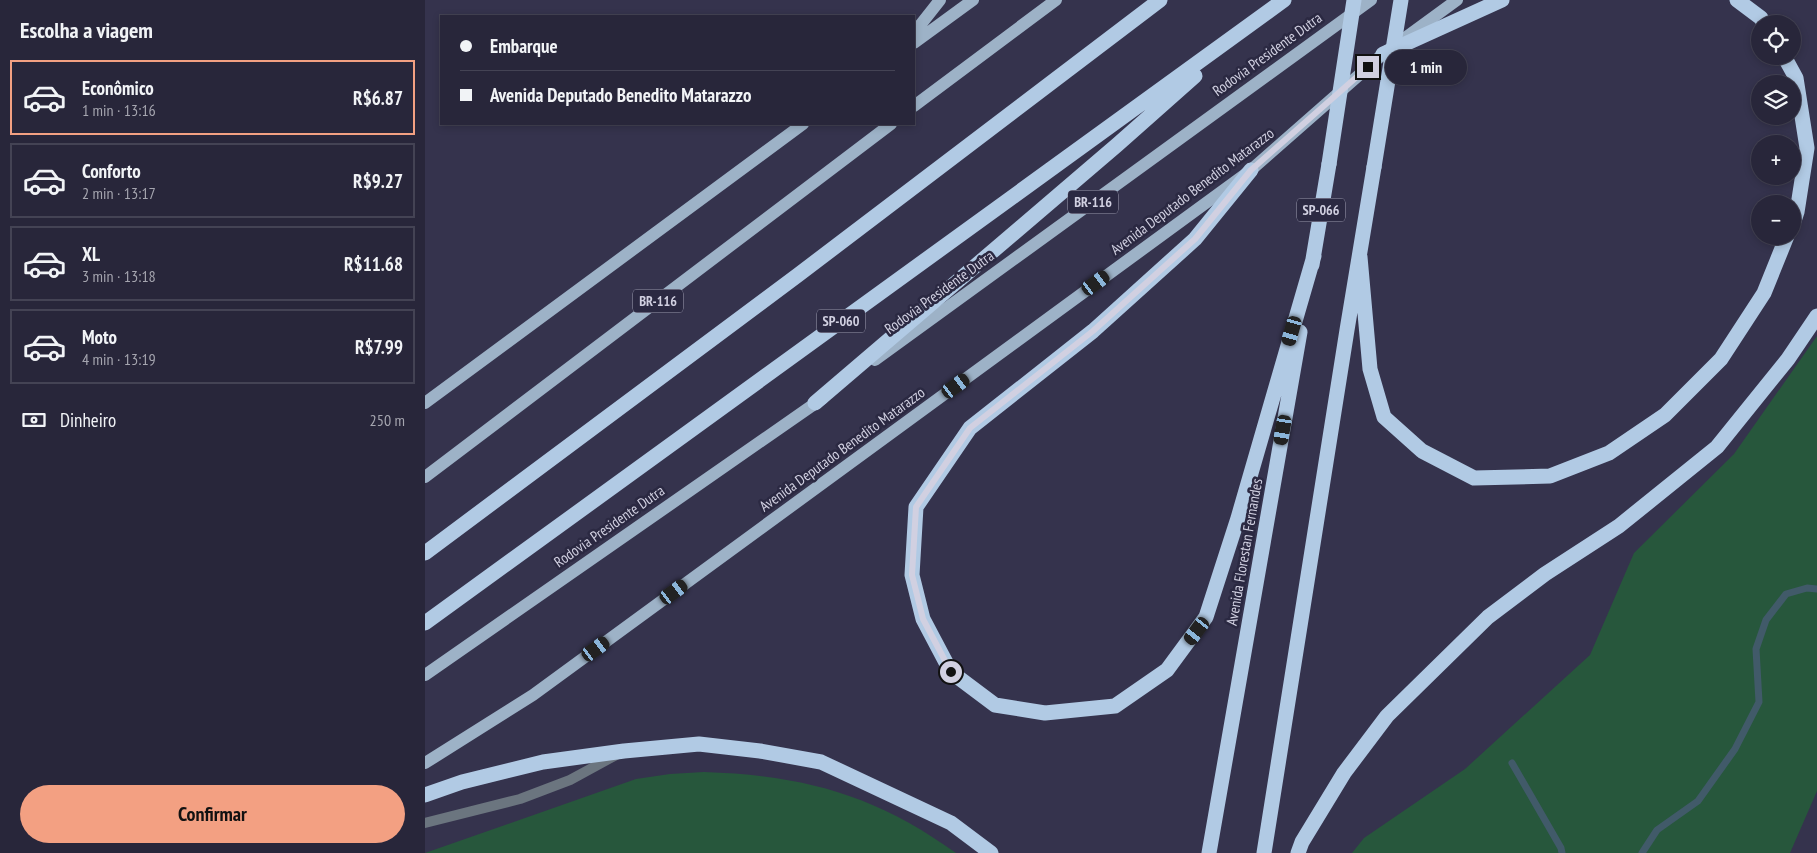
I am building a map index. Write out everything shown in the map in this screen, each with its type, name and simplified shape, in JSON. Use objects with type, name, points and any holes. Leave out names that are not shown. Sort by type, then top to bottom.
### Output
[{"type":"highway","points":[[425,553],[799,275],[1160,0]]},
{"type":"highway","name":"Rodovia Presidente Dutra","points":[[425,622],[1284,0]]},
{"type":"highway","name":"SP-066","points":[[1314,256],[1354,0]]},
{"type":"highway","name":"SP-066","points":[[1360,257],[1401,0]]},
{"type":"highway","points":[[1383,54],[1502,0]]},
{"type":"highway","points":[[1737,0],[1757,15]]},
{"type":"highway","points":[[815,403],[1117,145],[1257,20]]},
{"type":"highway","points":[[1788,65],[1796,78],[1807,148],[1800,195]]},
{"type":"highway","points":[[1251,170],[1195,239],[1093,331],[970,428],[916,507],[912,575],[923,619],[951,672],[995,705],[1045,713],[1115,706],[1167,670],[1206,618],[1238,518],[1314,256]]},
{"type":"highway","points":[[1360,257],[1370,369],[1384,417],[1422,451],[1475,478],[1550,476],[1609,453],[1665,415],[1721,360],[1764,293],[1783,245]]},
{"type":"highway","name":"Avenida Florestan Fernandes","points":[[1209,853],[1314,256]]},
{"type":"highway","points":[[1264,853],[1360,257]]},
{"type":"highway","points":[[1298,853],[1302,842],[1344,773],[1387,716],[1488,617],[1545,574],[1619,526],[1717,447],[1788,359],[1817,316]]},
{"type":"highway","points":[[425,795],[462,782],[543,762],[624,751],[699,744],[760,751],[821,762],[951,823],[991,853]]},
{"type":"main road","points":[[915,32],[941,0]]},
{"type":"main road","points":[[915,42],[973,0]]},
{"type":"main road","points":[[915,105],[1056,0]]},
{"type":"main road","name":"Rodovia Presidente Dutra","points":[[425,675],[815,403],[1371,0]]},
{"type":"main road","name":"Avenida Deputado Benedito Matarazzo","points":[[425,763],[533,695],[1251,170],[1383,54],[1457,0]]},
{"type":"main road","points":[[425,403],[802,125]]},
{"type":"main road","name":"BR-116","points":[[425,477],[890,125]]},
{"type":"street","points":[[425,823],[520,799],[570,780],[624,751]]},
{"type":"green space","points":[[1817,336],[1817,791],[1790,853],[1352,853],[1364,838],[1465,769],[1590,655],[1634,553],[1734,454]]},
{"type":"green space","points":[[704,772],[774,778],[837,792],[897,816],[956,853],[425,853],[636,779]]},
{"type":"waterway","points":[[1642,853],[1657,830],[1698,801],[1735,749],[1759,702],[1756,649],[1766,620],[1786,594],[1807,588],[1817,589]]},
{"type":"waterway","points":[[1512,763],[1561,848],[1562,853]]},
{"type":"route","points":[[951,672],[923,619],[912,575],[916,507],[970,428],[1093,331],[1195,239],[1251,170],[1368,67]]}]
